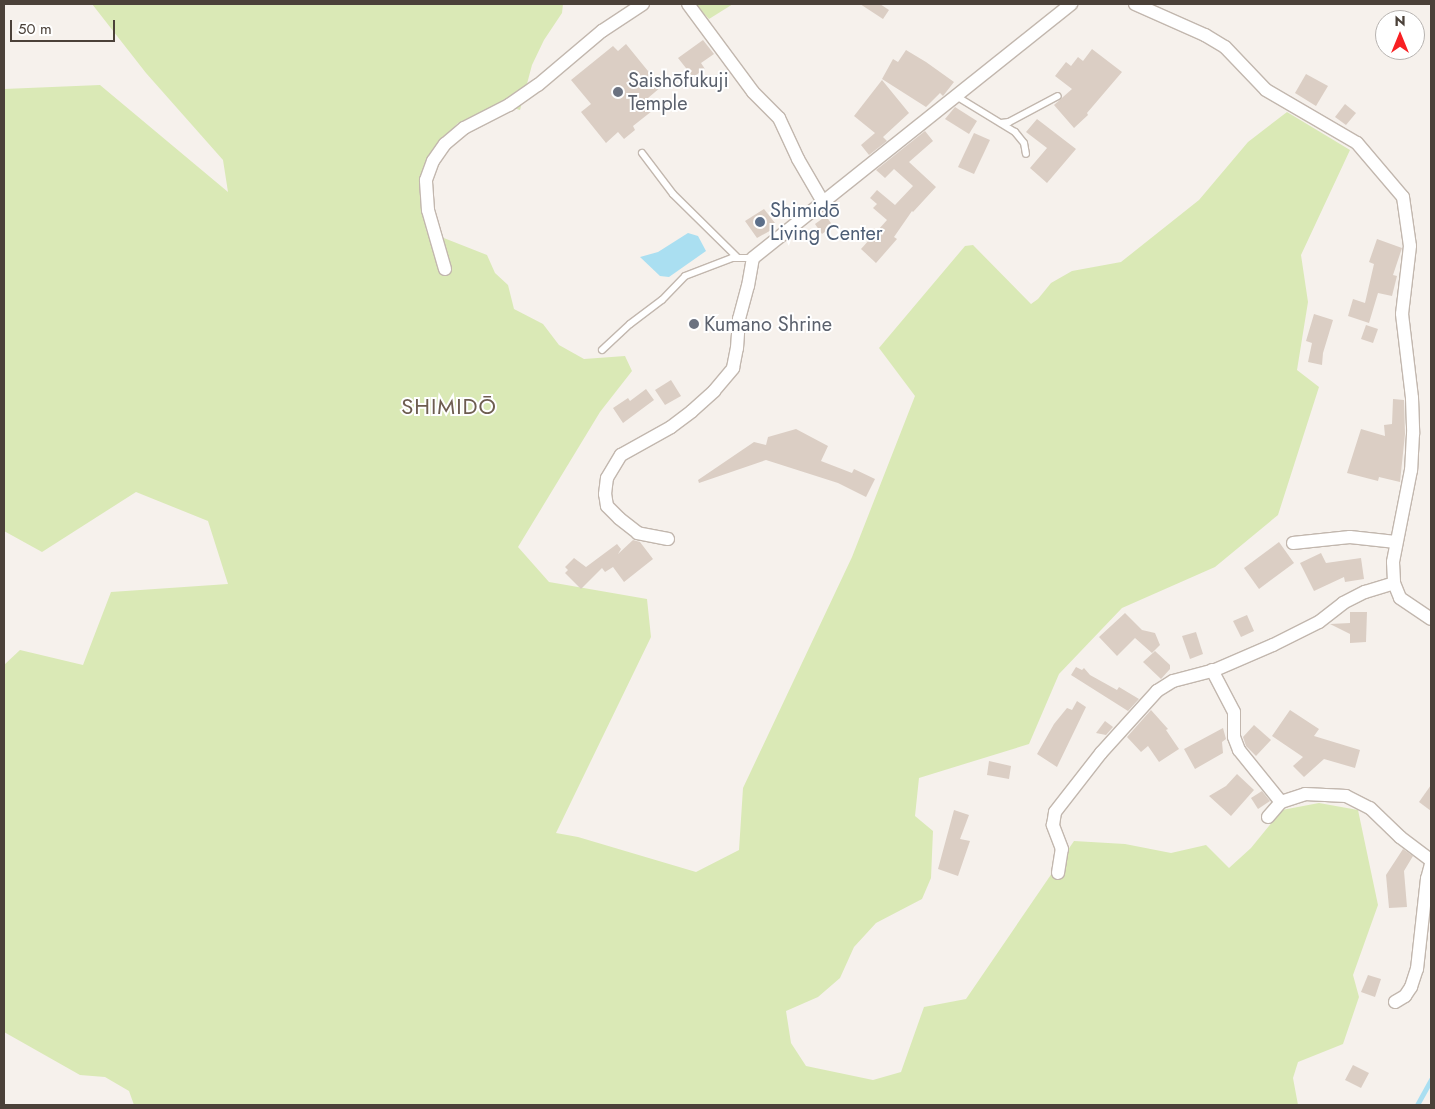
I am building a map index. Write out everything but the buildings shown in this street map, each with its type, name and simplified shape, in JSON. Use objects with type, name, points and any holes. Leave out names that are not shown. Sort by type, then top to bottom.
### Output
[{"type":"street","points":[[445,269],[428,210],[426,180],[433,161],[445,144],[464,128],[509,105],[538,85],[602,31],[643,4]]},
{"type":"street","points":[[688,4],[753,92],[779,118],[798,159],[823,202]]},
{"type":"street","points":[[668,539],[638,533],[607,506],[605,494],[607,478],[621,455],[671,427],[692,411],[714,391],[733,368],[737,348],[739,319],[748,286],[752,258],[1071,4]]},
{"type":"street","points":[[1135,4],[1205,35],[1225,47],[1266,90],[1357,143],[1403,197],[1410,246],[1402,314],[1412,398],[1413,434],[1412,470],[1393,562],[1394,583],[1400,598],[1428,612]]},
{"type":"street","points":[[1293,543],[1350,537],[1396,542]]},
{"type":"street","points":[[1058,873],[1062,849],[1053,825],[1056,812],[1101,753],[1157,691],[1173,681],[1212,670],[1273,645],[1319,622],[1343,603],[1365,592],[1394,583]]},
{"type":"street","points":[[1212,670],[1234,712],[1234,737],[1239,750],[1281,802]]},
{"type":"street","points":[[1268,816],[1281,802],[1305,794],[1346,796],[1370,808],[1400,838],[1431,860]]},
{"type":"street","points":[[1395,1002],[1405,996],[1417,969],[1427,879],[1431,864]]},
{"type":"lane","points":[[955,96],[1015,132],[1024,143],[1026,154]]},
{"type":"lane","points":[[1001,124],[1009,122],[1058,96]]},
{"type":"lane","points":[[642,153],[672,194],[738,258]]},
{"type":"lane","points":[[602,350],[630,324],[662,300],[685,276],[712,265],[738,258],[752,258]]},
{"type":"green space","points":[[92,4],[563,4],[562,13],[544,40],[532,65],[520,110],[504,105],[458,123],[438,145],[424,181],[426,231],[487,255],[495,273],[508,285],[514,309],[543,324],[559,345],[584,359],[625,356],[632,371],[600,412],[518,547],[549,582],[647,599],[651,637],[556,833],[578,837],[696,872],[739,850],[743,788],[852,557],[915,396],[879,348],[965,246],[973,245],[1031,304],[1038,299],[1051,283],[1072,271],[1121,262],[1199,200],[1248,142],[1287,112],[1350,150],[1301,255],[1308,302],[1297,370],[1319,387],[1278,515],[1215,567],[1122,608],[1059,674],[1029,744],[919,778],[915,816],[933,831],[931,878],[922,899],[876,923],[854,947],[840,978],[818,997],[786,1011],[791,1043],[806,1066],[873,1080],[901,1072],[924,1007],[966,999],[1074,841],[1125,844],[1171,853],[1206,845],[1229,868],[1251,848],[1282,810],[1319,803],[1358,810],[1378,905],[1353,975],[1359,997],[1343,1044],[1298,1062],[1293,1078],[1298,1105],[134,1105],[129,1091],[105,1077],[80,1075],[4,1032],[4,665],[20,650],[83,665],[111,592],[228,584],[208,521],[136,492],[42,552],[4,531],[4,89],[100,85],[228,192],[223,160],[146,73]]},
{"type":"green space","points":[[695,4],[733,4],[709,19]]},
{"type":"water","points":[[688,233],[698,236],[706,251],[669,277],[660,276],[640,257],[658,252]]},
{"type":"waterway","points":[[1417,1105],[1431,1080]]},
{"type":"place","name":"Saishōfukuji Temple","points":[[618,92]]},
{"type":"place","name":"Shimidō Living Center","points":[[760,222]]},
{"type":"place","name":"Kumano Shrine","points":[[694,324]]},
{"type":"district","name":"SHIMIDŌ","points":[[449,407]]}]
